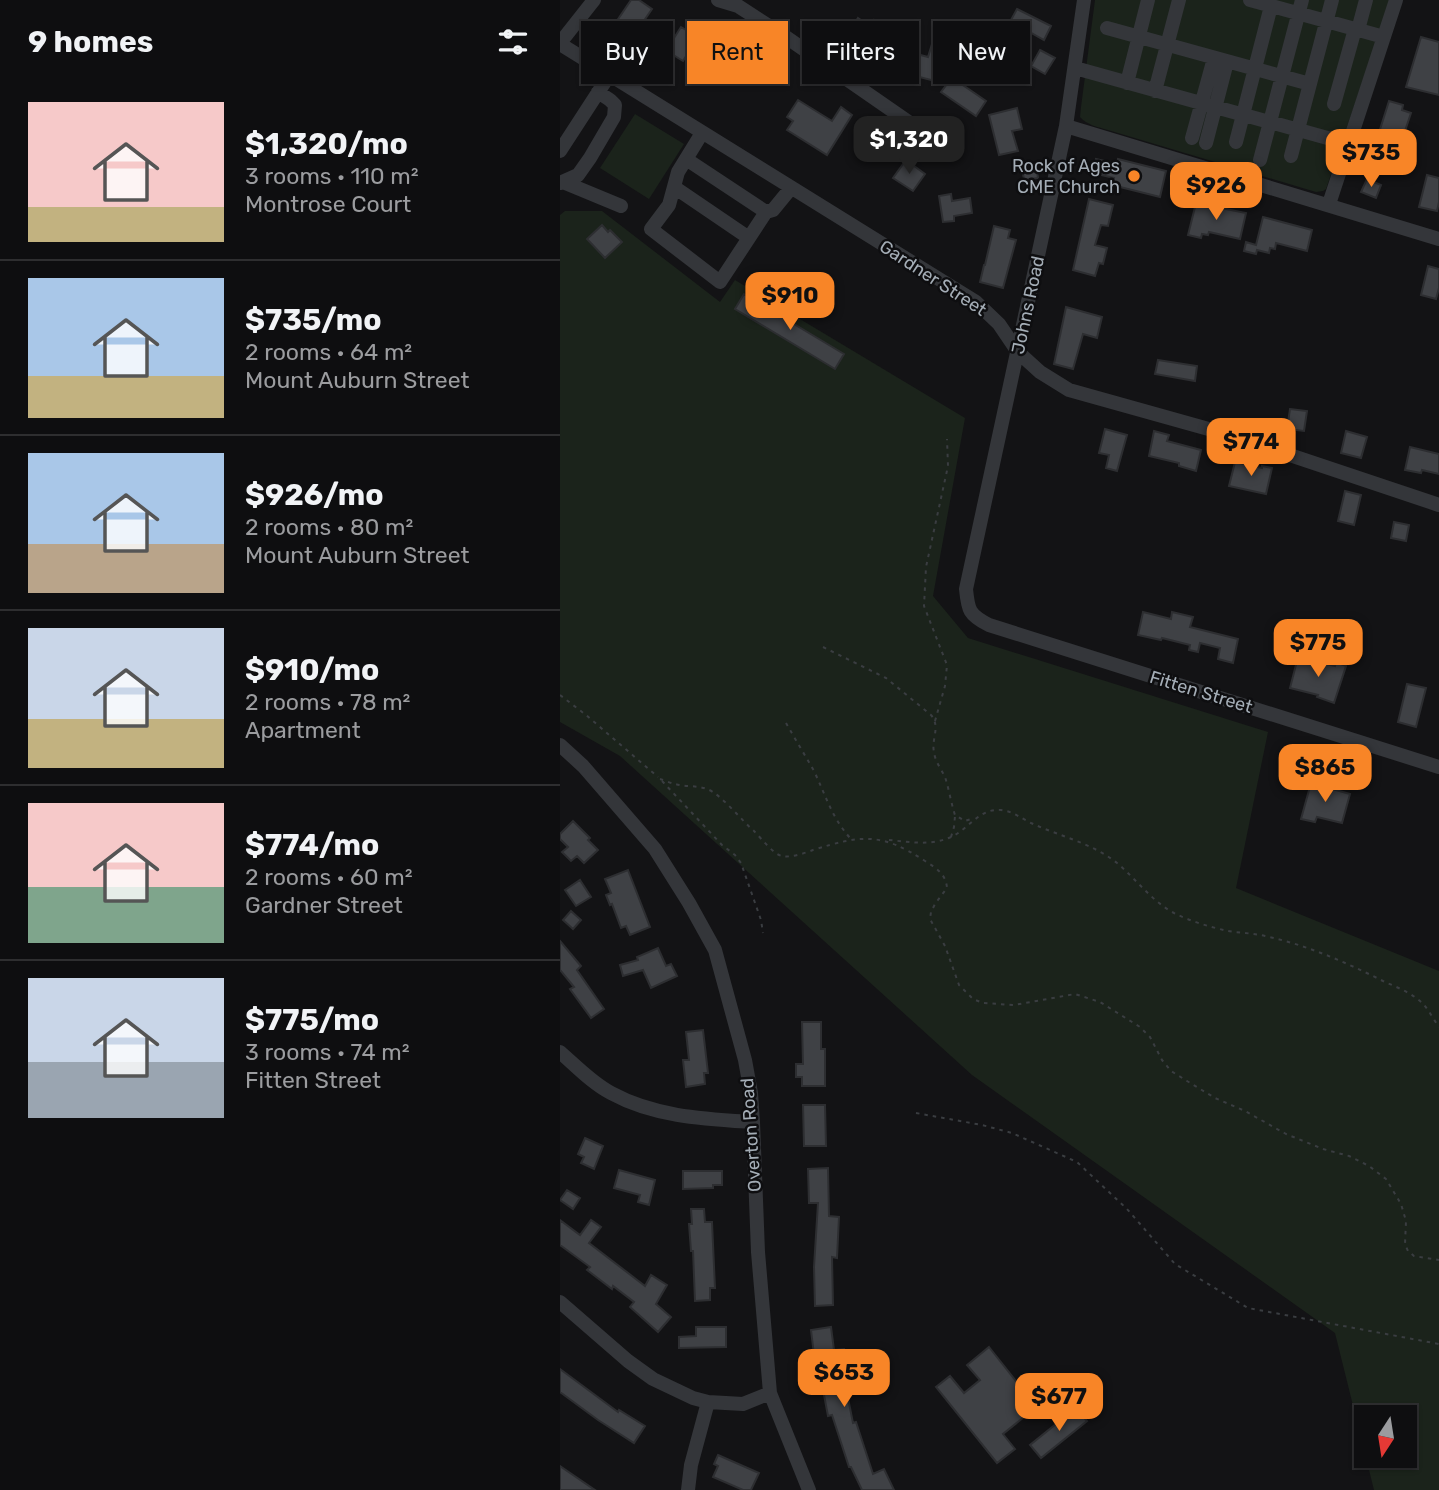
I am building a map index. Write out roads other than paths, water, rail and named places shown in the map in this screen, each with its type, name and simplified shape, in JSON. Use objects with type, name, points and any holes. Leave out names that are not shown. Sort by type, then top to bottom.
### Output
[{"type":"street","points":[[560,44],[594,0]]},
{"type":"street","points":[[718,0],[738,3],[949,150]]},
{"type":"street","name":"Johns Road","points":[[968,609],[966,589],[1066,126],[1084,0]]},
{"type":"street","points":[[1127,83],[1148,0]]},
{"type":"street","points":[[1155,91],[1179,0]]},
{"type":"street","points":[[1250,0],[1300,7],[1326,21],[1384,37]]},
{"type":"street","points":[[1291,156],[1332,0]]},
{"type":"street","points":[[1334,104],[1366,0]]},
{"type":"street","points":[[1329,205],[1396,0]]},
{"type":"street","points":[[1236,142],[1274,4]]},
{"type":"street","points":[[1260,160],[1300,7]]},
{"type":"street","points":[[1107,28],[1310,84]]},
{"type":"street","name":"Gardner Street","points":[[560,44],[581,57]]},
{"type":"street","points":[[1199,141],[1220,60]]},
{"type":"street","points":[[1075,68],[1349,144]]},
{"type":"street","points":[[560,151],[603,84]]},
{"type":"street","name":"Gardner Street","points":[[626,84],[976,302],[999,324],[1018,352],[1040,372],[1069,390],[1230,435],[1439,505]]},
{"type":"street","points":[[561,182],[578,175],[614,117],[615,105],[598,92]]},
{"type":"street","points":[[1066,126],[1439,239]]},
{"type":"street","points":[[702,133],[678,172],[669,205],[651,229],[720,282],[766,212],[774,210],[791,188]]},
{"type":"street","points":[[686,159],[766,212]]},
{"type":"street","points":[[561,182],[621,206]]},
{"type":"street","points":[[674,187],[749,238]]},
{"type":"street","name":"Fitten Street","points":[[968,609],[977,619],[989,625],[1439,767]]},
{"type":"street","name":"Overton Road","points":[[560,745],[583,766],[654,849],[715,950],[745,1060],[751,1093],[758,1252],[770,1392],[809,1490]]},
{"type":"street","points":[[560,1052],[608,1092],[644,1109],[701,1119],[754,1122]]},
{"type":"street","points":[[560,1302],[628,1361],[653,1379],[693,1398],[708,1402],[743,1404],[770,1392]]},
{"type":"street","points":[[688,1490],[691,1465],[708,1402]]},
{"type":"place","name":"Rock of Ages CME Church","points":[[1134,176]]}]
